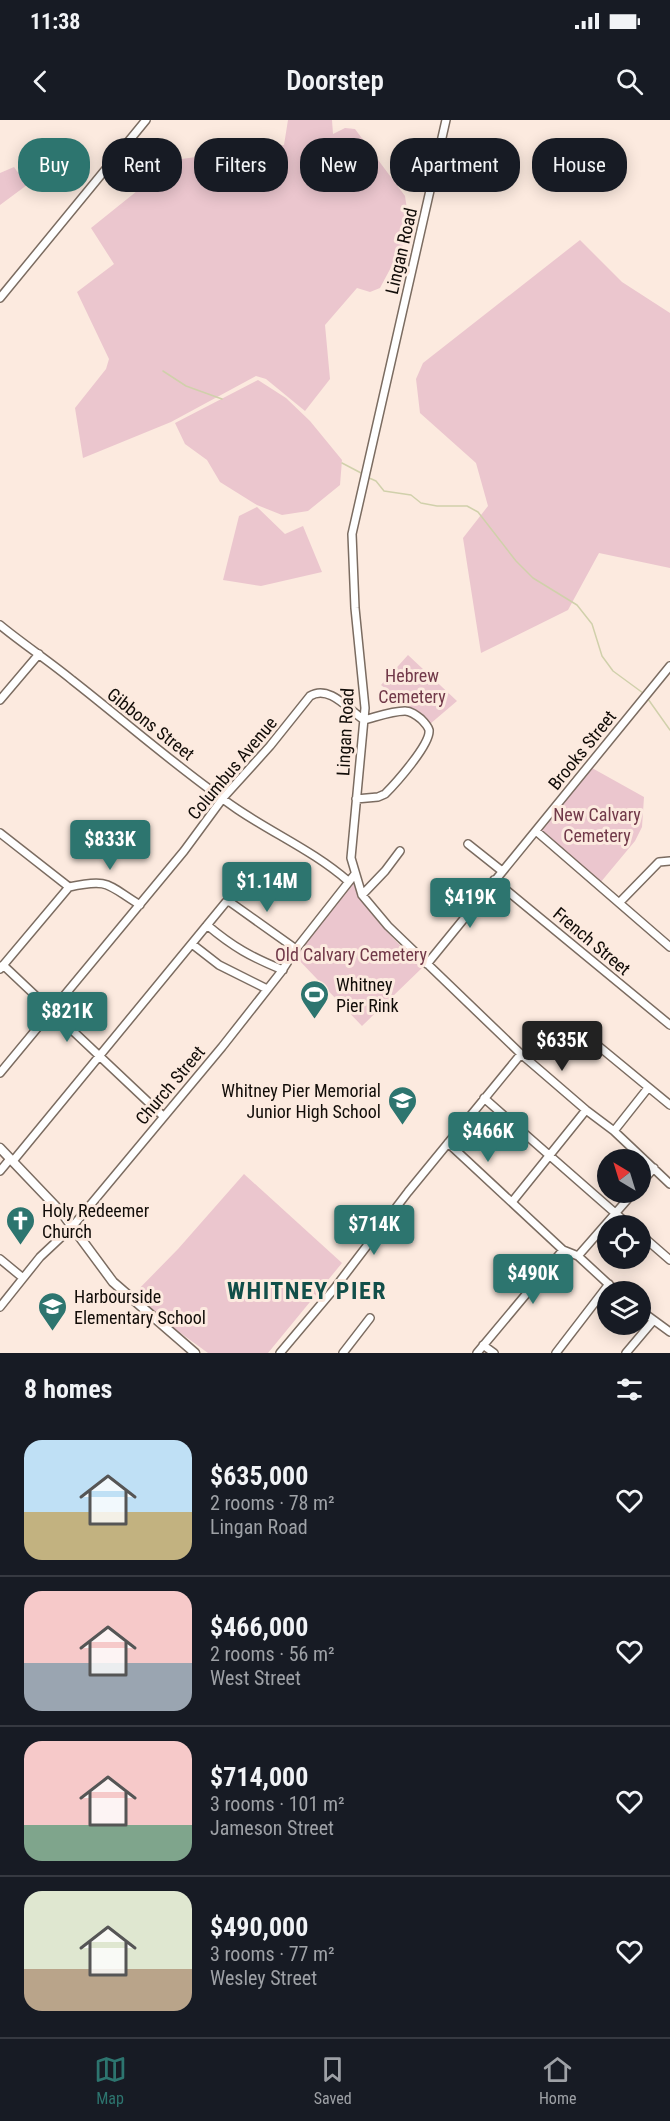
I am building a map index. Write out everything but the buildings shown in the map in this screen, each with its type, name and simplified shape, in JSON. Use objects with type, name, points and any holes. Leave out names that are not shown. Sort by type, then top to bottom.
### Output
[{"type":"main road","points":[[0,1148],[46,1194],[112,1282],[195,1353]]},
{"type":"street","points":[[0,298],[146,120]]},
{"type":"street","name":"Lingan Road","points":[[446,120],[352,534],[355,608],[364,690],[364,720],[351,858],[362,895],[388,926],[521,1054],[614,1131],[670,1184]]},
{"type":"street","name":"Gibbons Street","points":[[0,625],[166,757],[262,825],[321,860],[348,881]]},
{"type":"street","points":[[0,700],[39,654]]},
{"type":"street","name":"Brooks Street","points":[[427,963],[670,666]]},
{"type":"street","name":"Columbus Avenue","points":[[0,1073],[184,851],[223,798],[314,694],[322,692],[328,694],[364,720]]},
{"type":"street","points":[[356,799],[385,794],[420,750],[429,734],[425,723],[408,711],[364,720]]},
{"type":"street","points":[[536,831],[670,947]]},
{"type":"street","points":[[0,833],[69,887]]},
{"type":"street","points":[[468,844],[502,870]]},
{"type":"street","points":[[362,895],[380,878],[400,851]]},
{"type":"street","points":[[619,903],[659,862],[670,861]]},
{"type":"street","name":"Church Street","points":[[0,1307],[45,1252],[72,1227],[222,1047],[355,874]]},
{"type":"street","name":"French Street","points":[[494,880],[670,1025]]},
{"type":"street","points":[[140,905],[111,885],[91,883],[69,887],[2,967],[163,1116]]},
{"type":"street","points":[[0,1171],[12,1160],[228,902],[296,949]]},
{"type":"street","points":[[207,926],[243,953],[283,970]]},
{"type":"street","points":[[192,944],[219,965],[267,989]]},
{"type":"street","points":[[585,1035],[670,1106]]},
{"type":"street","points":[[280,1353],[334,1289],[408,1192],[521,1054]]},
{"type":"street","points":[[614,1131],[648,1088]]},
{"type":"street","points":[[484,1098],[618,1215]]},
{"type":"street","points":[[512,1202],[586,1110]]},
{"type":"street","points":[[448,1143],[563,1250],[578,1256],[606,1281]]},
{"type":"street","points":[[651,1171],[654,1168]]},
{"type":"street","points":[[578,1256],[624,1203]]},
{"type":"street","points":[[651,1244],[670,1260]]},
{"type":"street","points":[[477,1353],[563,1250]]},
{"type":"street","points":[[0,1259],[23,1278]]},
{"type":"street","points":[[556,1353],[597,1300]]},
{"type":"street","points":[[343,1353],[370,1318]]},
{"type":"street","points":[[626,1353],[653,1321],[670,1332]]},
{"type":"street","points":[[180,1353],[186,1345]]},
{"type":"street","points":[[483,1345],[494,1353]]},
{"type":"green space","points":[[288,120],[332,120],[333,134],[345,128],[355,129],[362,138],[300,138],[300,192],[378,192],[378,160],[390,176],[390,192],[402,192],[405,196],[409,223],[404,243],[380,288],[370,292],[357,288],[325,325],[330,379],[305,411],[266,379],[256,376],[171,422],[83,458],[75,408],[106,369],[109,359],[77,292],[114,264],[91,228],[136,192],[182,192],[182,159],[194,157],[194,192],[288,192],[288,138],[285,138]]},
{"type":"green space","points":[[14,167],[18,173],[18,192],[0,205],[0,173]]},
{"type":"green space","points":[[580,240],[622,282],[670,313],[670,568],[599,553],[568,610],[481,653],[463,538],[488,506],[476,463],[420,413],[416,379],[423,363]]},
{"type":"green space","points":[[258,380],[286,398],[310,421],[342,460],[340,485],[308,511],[282,515],[257,505],[220,482],[207,460],[185,444],[175,423]]},
{"type":"green space","points":[[257,507],[285,534],[303,526],[322,572],[261,586],[223,580],[239,516]]},
{"type":"green space","name":"Hebrew Cemetery","points":[[408,655],[457,701],[430,724],[381,685]]},
{"type":"green space","name":"New Calvary Cemetery","points":[[592,768],[644,797],[642,827],[635,841],[600,883],[541,831]]},
{"type":"green space","name":"Old Calvary Cemetery","points":[[356,879],[375,916],[423,967],[362,1026],[295,956]]},
{"type":"green space","points":[[244,1174],[342,1263],[268,1353],[208,1353],[131,1297],[178,1249]]},
{"type":"waterway","points":[[163,371],[186,386],[222,399]]},
{"type":"waterway","points":[[342,463],[363,474]]},
{"type":"waterway","points":[[367,477],[376,481],[384,491],[411,495],[421,503],[437,506],[467,506],[478,512],[516,561],[533,578],[577,605],[592,624],[602,656],[613,671],[643,693]]},
{"type":"waterway","points":[[648,699],[670,730]]},
{"type":"place","name":"Whitney Pier Rink","points":[[315,1020]]},
{"type":"place","name":"Whitney Pier Memorial Junior High School","points":[[402,1126]]},
{"type":"place","name":"Holy Redeemer Church","points":[[21,1246]]},
{"type":"place","name":"Harbourside Elementary School","points":[[53,1332]]},
{"type":"district","name":"WHITNEY PIER","points":[[307,1291]]}]
